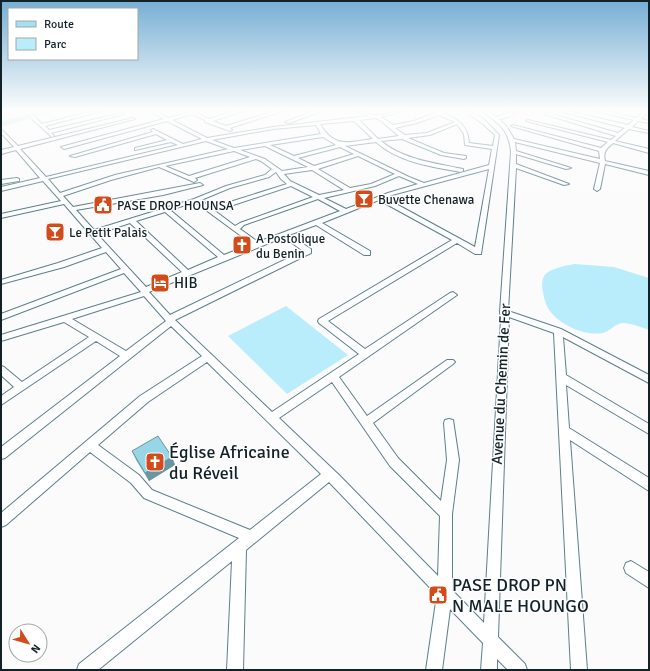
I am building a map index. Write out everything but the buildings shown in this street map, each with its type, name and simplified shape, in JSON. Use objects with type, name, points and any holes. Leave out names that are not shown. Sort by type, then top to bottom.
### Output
[{"type":"street","points":[[10,142],[18,149],[170,320],[330,474],[519,670]]},
{"type":"street","points":[[1,152],[43,142]]},
{"type":"street","points":[[58,142],[79,162]]},
{"type":"street","points":[[64,148],[85,142]]},
{"type":"street","points":[[1,189],[43,177],[130,142]]},
{"type":"street","points":[[137,149],[162,142]]},
{"type":"street","points":[[175,142],[182,146]]},
{"type":"street","points":[[79,162],[182,146],[197,142]]},
{"type":"street","points":[[212,142],[263,160],[292,184],[345,211]]},
{"type":"street","points":[[59,195],[118,176],[234,150],[276,142]]},
{"type":"street","points":[[336,142],[357,155],[425,184]]},
{"type":"street","points":[[294,158],[340,145],[360,142]]},
{"type":"street","points":[[380,142],[383,145],[424,164],[461,173]]},
{"type":"street","points":[[416,142],[443,154],[464,157]]},
{"type":"street","points":[[380,198],[478,252],[496,142]]},
{"type":"street","name":"Avenue du Chemin de Fer","points":[[489,670],[506,319],[504,312],[514,165],[513,142]]},
{"type":"street","points":[[528,142],[649,173]]},
{"type":"street","points":[[573,142],[602,150]]},
{"type":"street","points":[[597,189],[603,162],[601,155],[602,150],[611,142]]},
{"type":"street","points":[[617,142],[649,151]]},
{"type":"street","points":[[265,144],[294,158],[348,190]]},
{"type":"street","points":[[461,173],[467,144],[495,148]]},
{"type":"street","points":[[514,152],[568,168]]},
{"type":"street","points":[[93,233],[196,200],[228,187],[267,176],[278,171],[312,168],[331,164],[357,155]]},
{"type":"street","points":[[189,178],[254,158]]},
{"type":"street","points":[[514,165],[566,184]]},
{"type":"street","points":[[161,166],[189,178],[206,189],[209,194]]},
{"type":"street","points":[[1,338],[145,292],[223,258],[380,198],[461,173],[492,166]]},
{"type":"street","points":[[235,229],[254,219],[319,197],[373,185],[400,174]]},
{"type":"street","points":[[1,182],[43,177]]},
{"type":"street","points":[[211,210],[292,184]]},
{"type":"street","points":[[71,209],[200,185]]},
{"type":"street","points":[[196,200],[257,245]]},
{"type":"street","points":[[1,216],[65,202]]},
{"type":"street","points":[[166,210],[223,258]]},
{"type":"street","points":[[132,221],[188,273]]},
{"type":"street","points":[[316,222],[367,253]]},
{"type":"street","points":[[1,454],[127,356],[170,320],[308,251],[284,235]]},
{"type":"street","points":[[366,354],[322,321],[457,240]]},
{"type":"street","points":[[1,282],[61,265],[107,249]]},
{"type":"street","points":[[1,317],[126,270]]},
{"type":"street","points":[[272,417],[453,295]]},
{"type":"street","points":[[504,312],[558,331],[649,378]]},
{"type":"street","points":[[64,318],[127,356]]},
{"type":"street","points":[[558,331],[579,670]]},
{"type":"street","points":[[1,401],[96,337]]},
{"type":"street","points":[[1,521],[144,398],[207,357]]},
{"type":"street","points":[[366,422],[450,362]]},
{"type":"street","points":[[1,370],[21,387]]},
{"type":"street","points":[[333,376],[394,462],[446,514]]},
{"type":"street","points":[[561,377],[649,429]]},
{"type":"street","points":[[434,670],[445,592],[446,514],[453,460],[449,423]]},
{"type":"street","points":[[564,430],[649,484]]},
{"type":"street","points":[[89,445],[135,479],[148,494],[252,536]]},
{"type":"street","points":[[85,670],[330,474]]},
{"type":"street","points":[[235,670],[239,547]]},
{"type":"street","points":[[631,568],[649,581]]},
{"type":"green space","points":[[575,264],[614,267],[649,278],[649,330],[632,324],[622,323],[608,331],[595,334],[577,330],[568,326],[553,315],[545,301],[542,288],[544,276],[553,269]]},
{"type":"green space","points":[[286,306],[348,355],[287,394],[228,336]]},
{"type":"place","name":"Buvette Chenawa","points":[[364,199]]},
{"type":"place","name":"PASE DROP HOUNSA","points":[[103,205]]},
{"type":"place","name":"Le Petit Palais","points":[[55,232]]},
{"type":"place","name":"A Postolique du Benin","points":[[242,245]]},
{"type":"place","name":"HIB","points":[[160,283]]},
{"type":"place","name":"Église Africaine du Réveil","points":[[155,462]]},
{"type":"place","name":"PASE DROP PN N MALE HOUNGO","points":[[438,595]]}]
